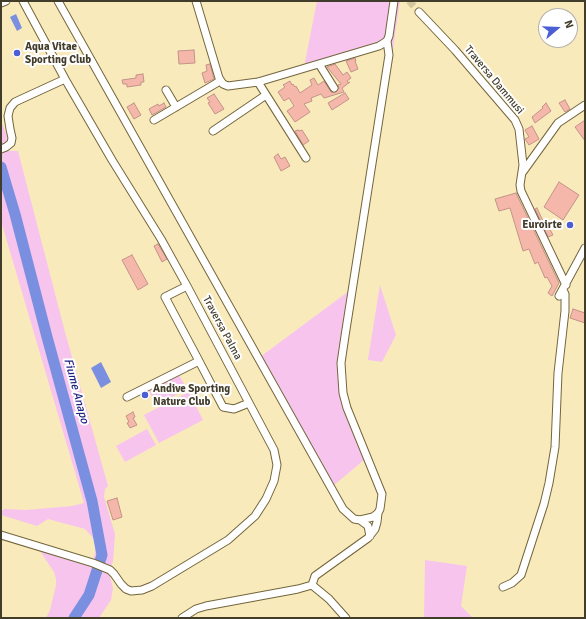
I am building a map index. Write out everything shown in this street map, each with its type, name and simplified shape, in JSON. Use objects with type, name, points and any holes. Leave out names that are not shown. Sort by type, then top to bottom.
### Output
[{"type":"street","points":[[1,3],[6,1]]},
{"type":"street","name":"Traversa Palma","points":[[1,535],[93,563],[110,570],[120,584],[131,591],[147,588],[228,540],[255,516],[266,499],[274,481],[277,465],[274,450],[187,286],[161,239],[112,160],[23,1]]},
{"type":"street","points":[[58,1],[343,510],[354,519],[360,520],[373,517],[378,513]]},
{"type":"street","points":[[196,1],[220,81],[225,86],[258,82],[380,46],[387,41]]},
{"type":"street","points":[[312,585],[315,576],[370,536],[375,529],[380,509],[382,494],[347,408],[341,363],[389,55],[387,41],[394,1]]},
{"type":"street","name":"Traversa Dammusi","points":[[419,12],[455,50],[515,120],[518,126],[521,143],[521,191],[565,294],[566,311],[558,373],[555,441],[549,483],[544,504],[520,575],[512,583],[503,587]]},
{"type":"street","points":[[320,64],[334,88]]},
{"type":"street","points":[[3,148],[11,143],[12,138],[8,116],[10,108],[15,102],[65,78]]},
{"type":"street","points":[[154,120],[220,81]]},
{"type":"street","points":[[258,82],[306,158]]},
{"type":"street","points":[[166,90],[176,107]]},
{"type":"street","points":[[213,131],[266,94]]},
{"type":"street","points":[[522,173],[558,123],[585,106]]},
{"type":"street","points":[[562,290],[585,248]]},
{"type":"street","points":[[187,286],[165,297],[223,407],[234,409],[249,403]]},
{"type":"street","points":[[127,397],[199,361]]},
{"type":"street","points":[[360,520],[368,526],[370,536]]},
{"type":"street","points":[[182,618],[196,609],[206,606],[298,589],[312,585]]},
{"type":"street","points":[[312,585],[329,599],[346,618]]},
{"type":"shaded area","points":[[317,1],[391,1],[385,37],[381,42],[304,67]]},
{"type":"shaded area","points":[[396,1],[400,1],[392,55],[390,55],[393,15]]},
{"type":"shaded area","points":[[1,121],[7,136],[6,147],[8,151],[18,151],[65,332],[108,486],[105,489],[104,497],[115,534],[113,561],[109,573],[113,588],[111,600],[99,618],[46,618],[50,610],[56,579],[54,572],[40,551],[92,567],[96,547],[93,538],[85,529],[48,519],[37,526],[1,515],[1,511],[5,509],[26,510],[72,506],[84,503],[1,221]]},
{"type":"shaded area","points":[[380,285],[396,335],[382,362],[368,360]]},
{"type":"shaded area","points":[[349,291],[338,366],[365,459],[333,486],[260,357]]},
{"type":"shaded area","points":[[179,375],[187,389],[157,405],[149,391]]},
{"type":"shaded area","points":[[189,392],[203,420],[159,443],[144,415]]},
{"type":"shaded area","points":[[147,429],[156,445],[125,462],[116,446]]},
{"type":"shaded area","points":[[425,560],[467,566],[461,606],[473,618],[424,618]]},
{"type":"water","points":[[16,14],[22,28],[17,31],[10,17]]},
{"type":"water","points":[[101,362],[111,382],[101,388],[91,368]]},
{"type":"building","points":[[194,50],[195,63],[179,64],[178,51]]},
{"type":"building","points":[[355,58],[358,69],[351,72],[346,61]]},
{"type":"building","points":[[210,64],[214,79],[205,83],[202,73],[207,71],[206,65]]},
{"type":"building","points":[[335,64],[343,75],[347,72],[351,78],[347,81],[348,83],[350,82],[342,88],[344,92],[324,98],[321,94],[311,98],[312,101],[304,104],[310,112],[295,122],[287,111],[294,106],[289,98],[284,101],[278,92],[285,87],[283,85],[290,81],[292,85],[293,84],[295,87],[296,86],[300,93],[312,85],[310,80],[314,78],[318,85],[324,81],[331,92],[336,92],[339,88],[338,85],[341,84],[327,67]]},
{"type":"building","points":[[143,74],[144,82],[141,82],[141,85],[127,87],[127,84],[123,84],[122,80],[136,78],[136,75]]},
{"type":"building","points":[[345,93],[349,99],[332,110],[328,103]]},
{"type":"building","points":[[214,94],[224,109],[215,114],[208,103],[210,102],[207,98]]},
{"type":"building","points":[[565,100],[570,109],[565,112],[559,103]]},
{"type":"building","points":[[134,103],[141,115],[134,119],[127,107]]},
{"type":"building","points":[[164,103],[166,107],[152,115],[149,109],[158,104],[159,106]]},
{"type":"building","points":[[546,103],[551,111],[535,123],[532,117],[543,108],[542,107]]},
{"type":"building","points":[[585,120],[585,141],[575,127]]},
{"type":"building","points":[[532,126],[539,139],[529,145],[525,139],[529,137],[525,130]]},
{"type":"building","points":[[302,130],[309,141],[303,145],[295,131]]},
{"type":"building","points":[[278,154],[281,159],[285,157],[290,166],[281,171],[274,157]]},
{"type":"building","points":[[559,182],[579,195],[563,220],[544,207]]},
{"type":"building","points":[[516,193],[559,283],[552,296],[548,293],[552,286],[547,277],[545,278],[538,262],[535,264],[529,249],[523,251],[510,208],[499,211],[495,199]]},
{"type":"building","points":[[537,208],[543,221],[546,222],[553,235],[548,237],[535,209]]},
{"type":"building","points":[[158,244],[167,259],[162,262],[154,246]]},
{"type":"building","points":[[132,255],[148,284],[138,290],[122,260]]},
{"type":"building","points":[[573,309],[585,313],[585,323],[570,318]]},
{"type":"building","points":[[133,412],[135,417],[133,418],[137,425],[130,428],[127,423],[129,422],[126,416]]},
{"type":"building","points":[[117,498],[122,517],[113,520],[107,501]]},
{"type":"waterway","name":"Fiume Anapo","points":[[1,167],[92,501],[102,555],[89,595],[74,618]]},
{"type":"tunnel","points":[[409,1],[419,12]]},
{"type":"place","name":"Aqua Vitae Sporting Club","points":[[17,53]]},
{"type":"place","name":"Euroirte","points":[[570,225]]},
{"type":"place","name":"Andive Sporting Nature Club","points":[[145,395]]}]
